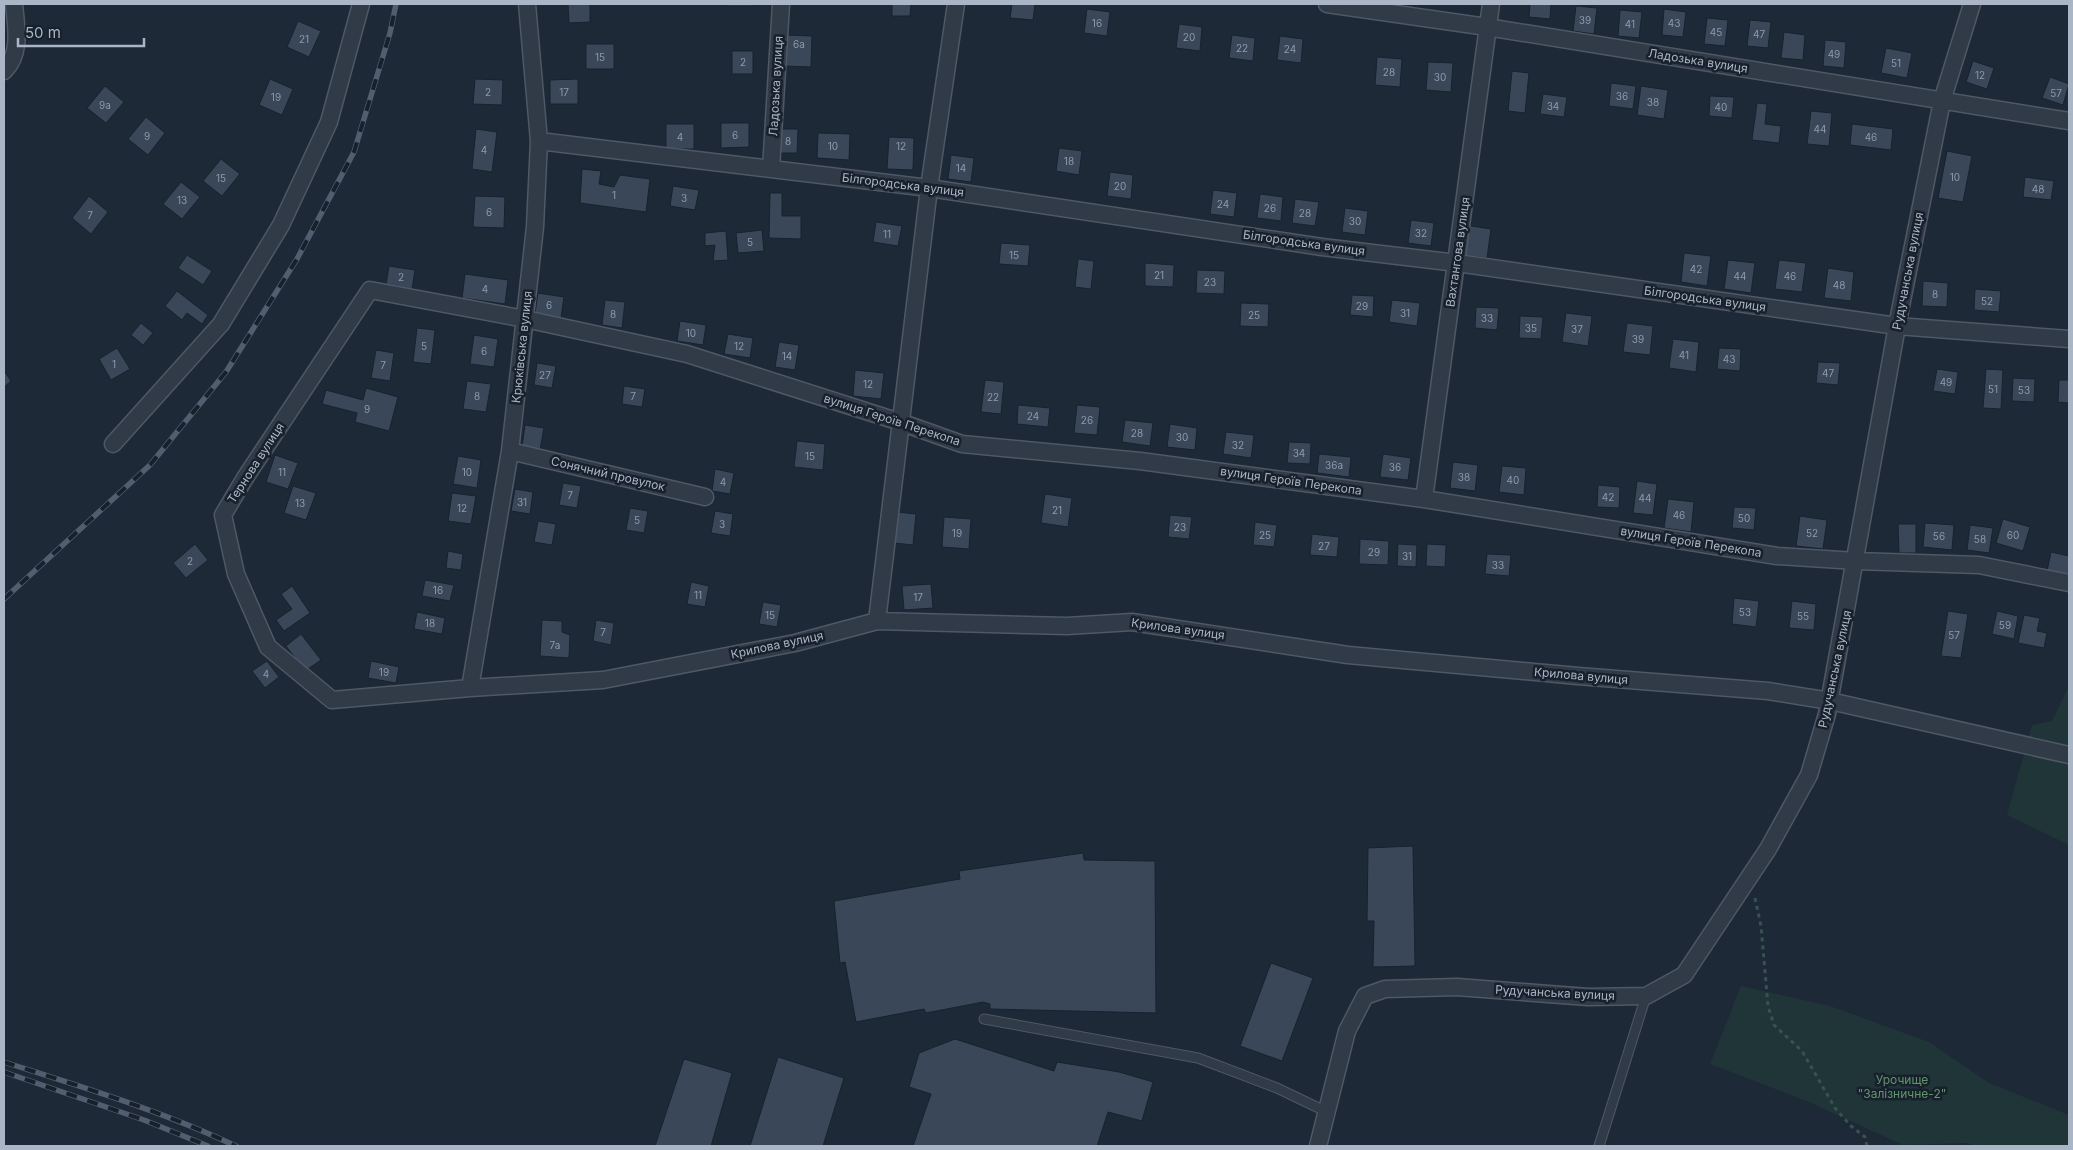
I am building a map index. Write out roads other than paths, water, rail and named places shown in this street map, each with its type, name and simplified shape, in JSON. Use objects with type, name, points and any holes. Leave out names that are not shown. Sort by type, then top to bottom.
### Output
[{"type":"street","points":[[4,71],[10,66],[17,43],[14,4]]},
{"type":"street","points":[[113,444],[221,324],[281,225],[329,122],[361,4]]},
{"type":"street","name":"Крюківська вулиця","points":[[470,688],[510,450],[535,227],[539,140],[527,4]]},
{"type":"street","name":"Ладозька вулиця","points":[[771,169],[780,4]]},
{"type":"street","points":[[877,621],[929,188],[956,4]]},
{"type":"street","name":"Ладозька вулиця","points":[[1327,4],[1487,27],[2069,121]]},
{"type":"street","name":"Вахтангова вулиця","points":[[1424,499],[1491,4]]},
{"type":"street","name":"Рудучанська вулиця","points":[[1318,1146],[1348,1031],[1365,996],[1385,988],[1458,987],[1588,997],[1646,996],[1684,975],[1768,849],[1808,775],[1830,701],[1897,326],[1942,101],[1972,4]]},
{"type":"street","name":"Білгородська вулиця","points":[[539,140],[929,188],[1322,247],[1457,263],[1897,326],[2069,339]]},
{"type":"street","name":"Тернова вулиця","points":[[470,688],[332,700],[268,647],[236,574],[223,515],[370,290],[525,319]]},
{"type":"street","name":"вулиця Героїв Перекопа","points":[[525,319],[687,354],[900,422],[962,444],[1140,461],[1424,499],[1777,556],[1856,561],[1979,564],[2069,583]]},
{"type":"street","name":"Сонячний провулок","points":[[510,450],[705,497]]},
{"type":"street","name":"Крилова вулиця","points":[[470,688],[603,680],[795,642],[877,621],[1067,626],[1132,622],[1348,655],[1768,691],[1830,701],[2069,755]]},
{"type":"lane","points":[[1599,1146],[1646,996]]},
{"type":"lane","points":[[984,1019],[1198,1058],[1277,1088],[1327,1112]]},
{"type":"railway","points":[[4,599],[150,465],[226,372],[297,259],[354,152],[390,33],[396,4]]},
{"type":"railway","points":[[4,1062],[151,1111],[236,1146]]},
{"type":"railway","points":[[4,1072],[144,1120],[208,1146]]},
{"type":"park label","name":"Урочище \"Залізничне-2\"","points":[[1902,1087]]}]
